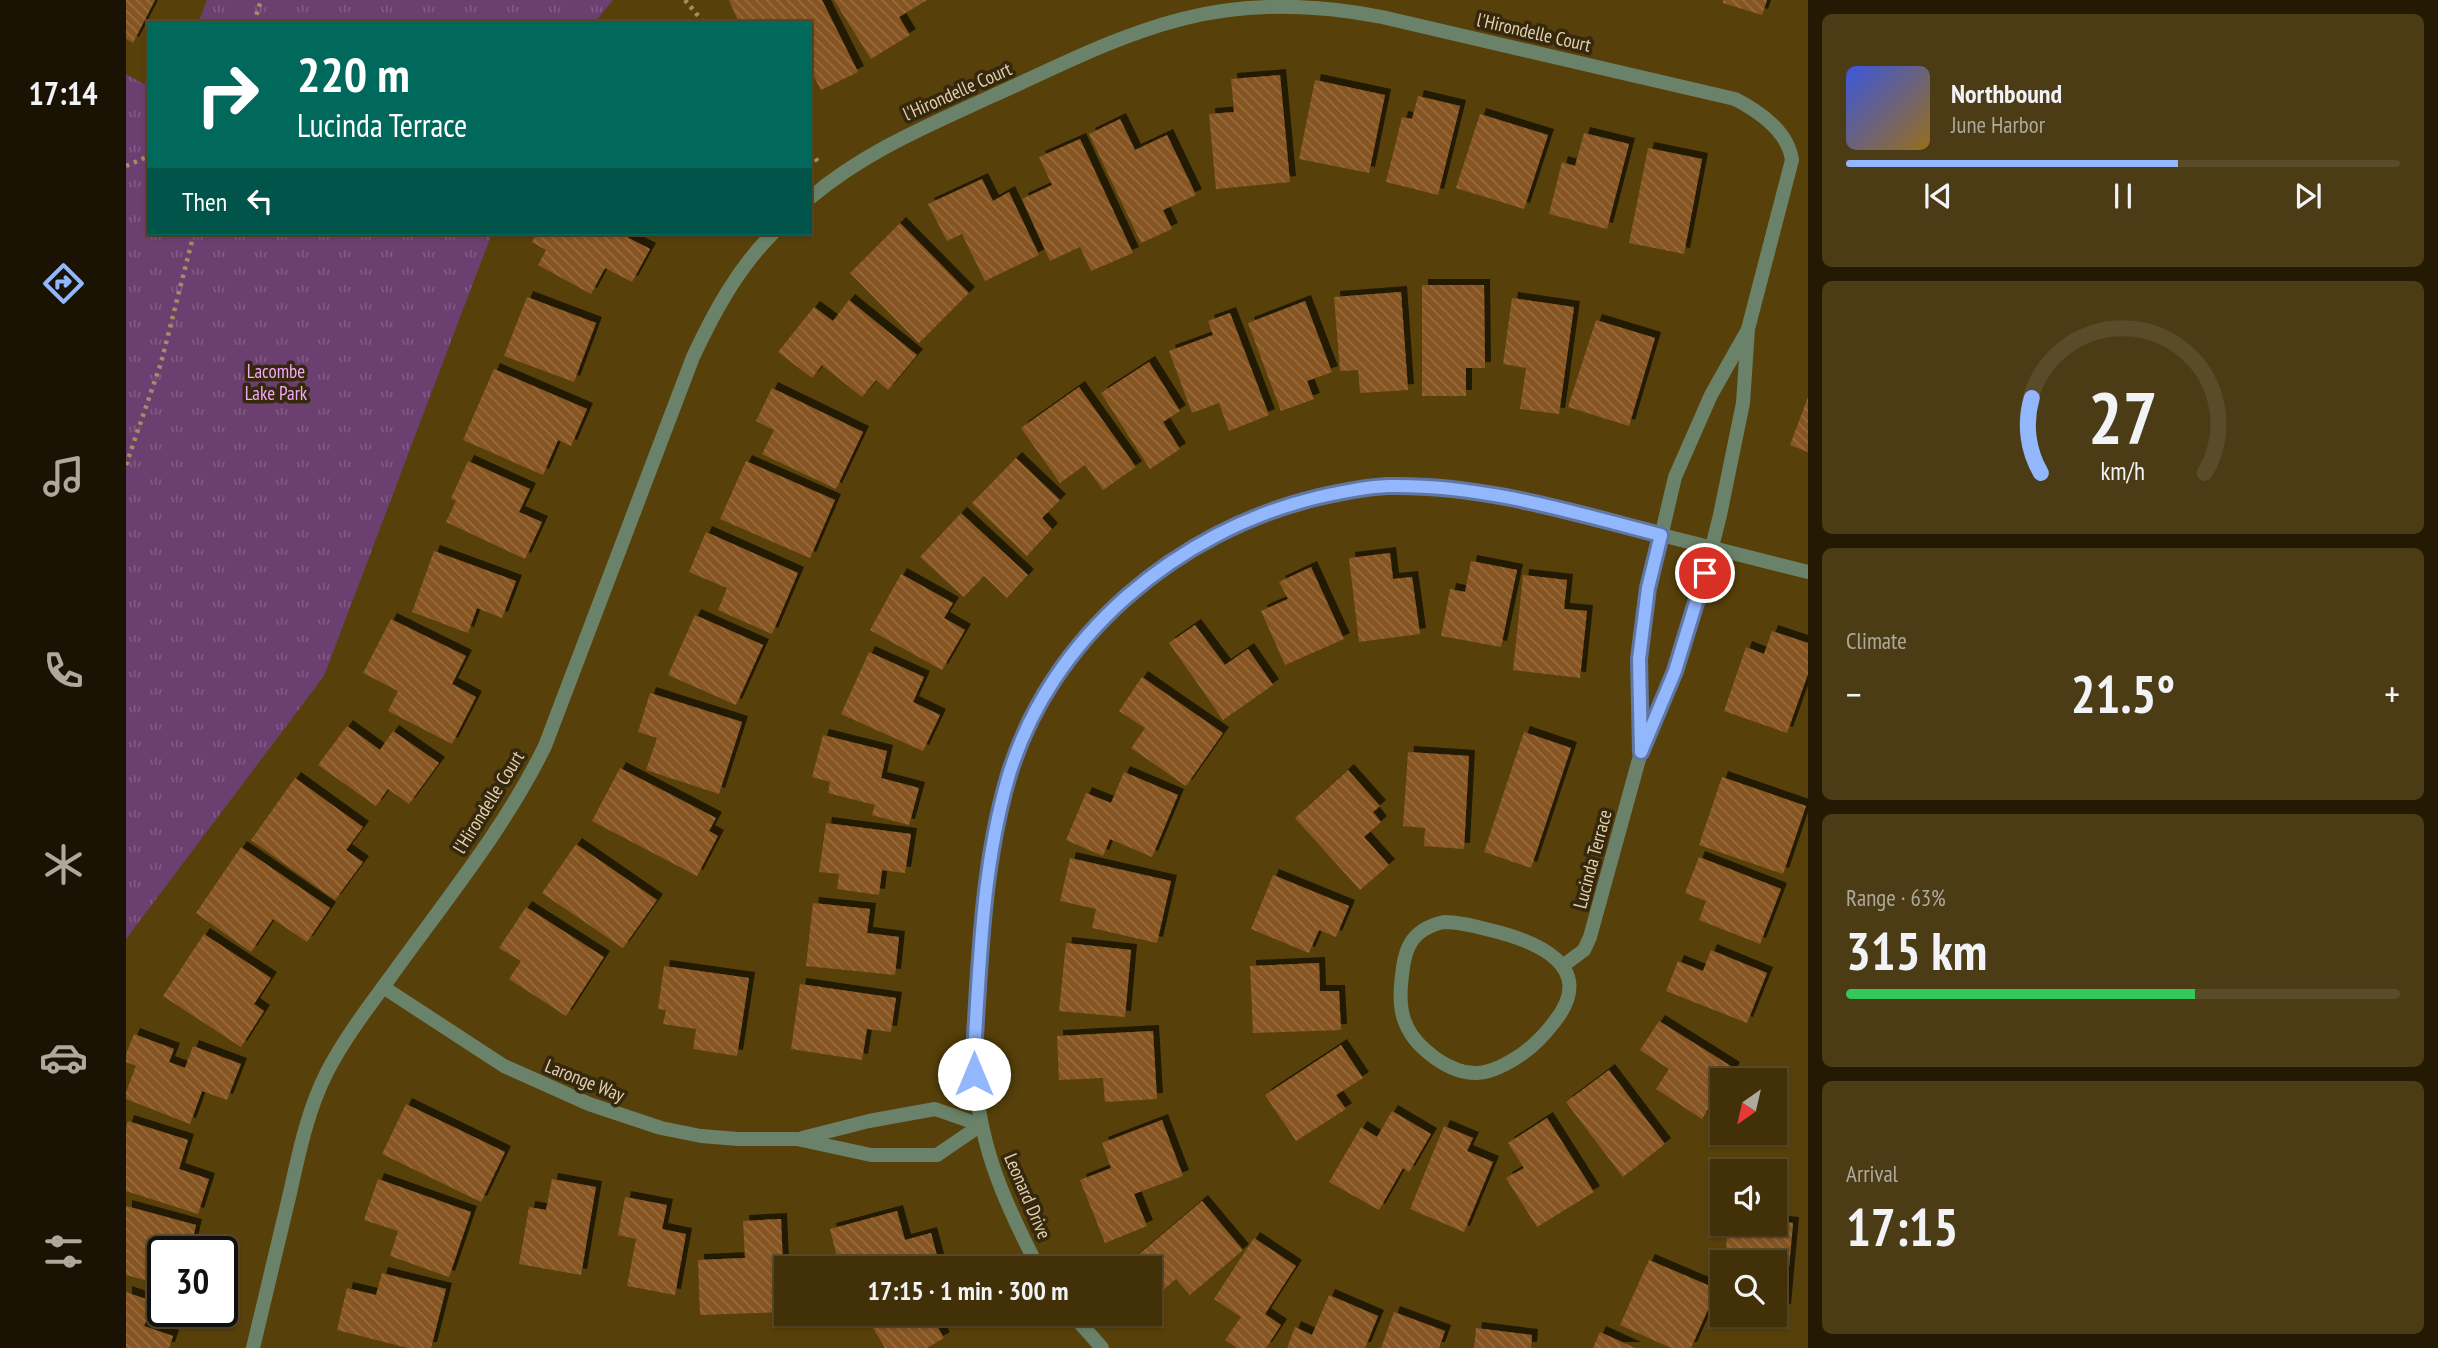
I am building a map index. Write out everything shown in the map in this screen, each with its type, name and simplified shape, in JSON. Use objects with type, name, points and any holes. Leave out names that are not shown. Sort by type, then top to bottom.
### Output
[{"type":"street","name":"l'Hirondelle Court","points":[[812,196],[848,168],[912,132],[1115,41],[1181,19],[1247,8],[1294,6],[1346,10],[1735,99],[1754,108],[1770,122],[1790,146],[1792,160],[1748,329],[1743,403],[1712,548]]},
{"type":"street","name":"l'Hirondelle Court","points":[[253,1348],[301,1144],[315,1099],[337,1054],[483,848],[532,773],[545,746],[693,357],[718,305],[771,235]]},
{"type":"street","name":"l'Hirondelle Court","points":[[1661,535],[1679,467],[1711,395],[1748,329]]},
{"type":"street","name":"Leonard Drive","points":[[1033,1256],[997,1181],[981,1125],[976,1095],[974,1053],[984,904],[991,849],[1009,775],[1035,712],[1057,676],[1095,626],[1128,594],[1188,551],[1258,515],[1295,502],[1386,486],[1474,491],[1515,498],[1808,572]]},
{"type":"street","name":"Lucinda Terrace","points":[[1641,752],[1639,659],[1648,588],[1661,535]]},
{"type":"street","name":"Lucinda Terrace","points":[[1564,965],[1584,950],[1590,937],[1641,752],[1675,671],[1712,548]]},
{"type":"street","points":[[1459,922],[1515,936],[1547,952],[1564,965],[1571,988],[1558,1017],[1545,1035],[1528,1050],[1500,1068],[1490,1071],[1471,1073],[1443,1063],[1417,1043],[1401,1013],[1403,963],[1407,948],[1422,930],[1436,924],[1459,922]]},
{"type":"street","name":"Laronge Way","points":[[383,987],[504,1066],[589,1104],[661,1128],[701,1136],[738,1139],[797,1139],[871,1154],[937,1155],[981,1125]]},
{"type":"street","name":"Laronge Way","points":[[797,1139],[869,1121],[935,1109],[981,1125]]},
{"type":"street","points":[[1083,1326],[1102,1348]]},
{"type":"path","points":[[255,21],[261,0]]},
{"type":"path","points":[[685,0],[702,21]]},
{"type":"path","points":[[126,166],[147,157]]},
{"type":"path","points":[[126,465],[161,362],[193,235]]},
{"type":"green space","points":[[207,0],[613,0],[596,21],[199,21]]},
{"type":"green space","name":"Lacombe Lake Park","points":[[126,74],[147,86],[147,235],[491,235],[324,676],[126,939]]},
{"type":"building","points":[[126,0],[155,0],[133,43],[126,39]]},
{"type":"building","points":[[729,0],[822,0],[858,72],[821,90],[812,73],[812,21],[738,21]]},
{"type":"building","points":[[834,0],[927,0],[899,17],[910,35],[871,59]]},
{"type":"building","points":[[1723,0],[1767,0],[1762,15],[1723,3]]},
{"type":"building","points":[[1280,75],[1290,182],[1216,189],[1209,114],[1234,112],[1231,79]]},
{"type":"building","points":[[1315,80],[1385,95],[1369,173],[1299,159]]},
{"type":"building","points":[[1418,96],[1460,106],[1438,195],[1386,182],[1402,117],[1412,119]]},
{"type":"building","points":[[1480,114],[1548,135],[1524,209],[1456,188]]},
{"type":"building","points":[[1120,119],[1135,150],[1167,135],[1196,195],[1163,210],[1172,229],[1141,243],[1089,134]]},
{"type":"building","points":[[1584,133],[1629,144],[1607,229],[1549,214],[1562,162],[1575,166]]},
{"type":"building","points":[[1080,139],[1133,253],[1091,271],[1080,247],[1050,261],[1022,199],[1052,185],[1039,157]]},
{"type":"building","points":[[1648,148],[1702,159],[1684,254],[1629,243]]},
{"type":"building","points":[[982,179],[993,201],[1009,192],[1039,255],[985,281],[962,234],[947,241],[928,204]]},
{"type":"building","points":[[900,223],[969,293],[919,343],[850,273]]},
{"type":"building","points":[[536,235],[623,235],[650,249],[632,282],[605,268],[591,294],[538,265],[546,250],[532,242]]},
{"type":"building","points":[[1422,285],[1484,285],[1485,368],[1466,368],[1466,396],[1422,396]]},
{"type":"building","points":[[1401,292],[1408,390],[1360,393],[1358,370],[1340,371],[1334,297]]},
{"type":"building","points":[[527,297],[596,323],[574,382],[504,356]]},
{"type":"building","points":[[1512,298],[1574,307],[1559,414],[1520,409],[1526,368],[1503,364]]},
{"type":"building","points":[[849,300],[917,355],[888,390],[876,380],[862,397],[822,365],[812,378],[778,352],[814,307],[833,321]]},
{"type":"building","points":[[1305,301],[1332,372],[1307,381],[1314,399],[1281,411],[1248,323]]},
{"type":"building","points":[[1230,313],[1269,415],[1229,431],[1219,403],[1192,413],[1169,351],[1213,335],[1208,321]]},
{"type":"building","points":[[1596,320],[1655,338],[1629,426],[1568,407]]},
{"type":"building","points":[[1149,362],[1180,411],[1163,422],[1180,449],[1150,469],[1101,393]]},
{"type":"building","points":[[494,369],[587,409],[571,446],[558,440],[543,475],[463,440]]},
{"type":"building","points":[[1079,387],[1136,467],[1103,490],[1085,465],[1060,483],[1021,428]]},
{"type":"building","points":[[772,388],[863,432],[836,489],[762,454],[774,430],[756,421]]},
{"type":"building","points":[[1808,397],[1808,452],[1790,445]]},
{"type":"building","points":[[1016,458],[1060,500],[1042,518],[1052,529],[1027,556],[972,503]]},
{"type":"building","points":[[468,461],[530,489],[519,512],[542,522],[525,559],[446,522],[456,501],[451,498]]},
{"type":"building","points":[[746,461],[835,500],[810,558],[720,519]]},
{"type":"building","points":[[961,513],[1028,575],[1007,598],[984,576],[964,597],[920,557]]},
{"type":"building","points":[[706,532],[798,573],[772,634],[718,610],[727,588],[689,572]]},
{"type":"building","points":[[434,551],[516,581],[502,618],[477,608],[468,633],[412,612]]},
{"type":"building","points":[[1390,553],[1393,579],[1412,577],[1420,634],[1359,642],[1349,558]]},
{"type":"building","points":[[1471,561],[1517,570],[1501,647],[1441,636],[1450,589],[1465,592]]},
{"type":"building","points":[[1311,567],[1344,639],[1285,665],[1261,611],[1288,599],[1279,582]]},
{"type":"building","points":[[901,574],[953,603],[944,618],[965,630],[942,670],[870,630]]},
{"type":"building","points":[[1523,575],[1567,580],[1564,609],[1587,611],[1580,678],[1513,670]]},
{"type":"building","points":[[695,615],[763,645],[736,705],[668,675]]},
{"type":"building","points":[[391,619],[466,656],[452,684],[476,697],[452,744],[388,711],[398,691],[363,673]]},
{"type":"building","points":[[1195,625],[1225,665],[1248,649],[1273,685],[1223,720],[1169,643]]},
{"type":"building","points":[[1772,631],[1808,643],[1808,674],[1787,733],[1724,711],[1746,647],[1764,654]]},
{"type":"building","points":[[869,652],[924,677],[913,702],[940,715],[923,751],[841,714]]},
{"type":"building","points":[[1142,677],[1223,733],[1186,786],[1131,748],[1145,728],[1119,711]]},
{"type":"building","points":[[650,693],[742,722],[719,794],[646,770],[657,738],[638,732]]},
{"type":"building","points":[[347,726],[380,750],[393,731],[439,763],[409,804],[388,789],[376,806],[318,765]]},
{"type":"building","points":[[1524,732],[1571,748],[1531,868],[1484,852]]},
{"type":"building","points":[[823,735],[887,751],[881,778],[919,788],[909,825],[872,815],[875,805],[828,793],[830,782],[812,777]]},
{"type":"building","points":[[1408,752],[1469,756],[1464,849],[1424,846],[1425,828],[1403,826]]},
{"type":"building","points":[[620,768],[716,818],[709,831],[718,836],[697,876],[592,821]]},
{"type":"building","points":[[1348,770],[1380,806],[1373,812],[1381,822],[1364,837],[1389,865],[1360,890],[1295,818]]},
{"type":"building","points":[[1124,772],[1178,795],[1152,857],[1110,839],[1103,856],[1066,840],[1086,793],[1111,803]]},
{"type":"building","points":[[1722,777],[1806,806],[1783,874],[1699,845]]},
{"type":"building","points":[[295,778],[363,827],[346,850],[363,862],[335,900],[251,840]]},
{"type":"building","points":[[826,823],[911,834],[905,873],[882,870],[879,895],[837,889],[839,874],[819,872]]},
{"type":"building","points":[[576,844],[657,900],[623,948],[542,893]]},
{"type":"building","points":[[241,847],[330,908],[307,942],[273,919],[251,952],[196,913]]},
{"type":"building","points":[[1699,857],[1781,889],[1760,944],[1699,920],[1706,901],[1685,893]]},
{"type":"building","points":[[1070,858],[1171,881],[1157,943],[1092,928],[1096,909],[1060,901]]},
{"type":"building","points":[[1273,875],[1349,906],[1336,937],[1319,930],[1309,953],[1251,929]]},
{"type":"building","points":[[813,903],[870,909],[867,933],[899,937],[895,975],[806,966]]},
{"type":"building","points":[[526,907],[604,957],[566,1016],[509,979],[521,961],[499,948]]},
{"type":"building","points":[[204,934],[271,978],[254,1004],[264,1011],[241,1047],[163,996]]},
{"type":"building","points":[[1066,943],[1131,950],[1125,1017],[1059,1011]]},
{"type":"building","points":[[1711,950],[1767,973],[1747,1023],[1666,991],[1678,961],[1703,971]]},
{"type":"building","points":[[1319,963],[1320,991],[1339,991],[1341,1030],[1253,1033],[1250,966]]},
{"type":"building","points":[[664,966],[749,978],[737,1056],[693,1049],[696,1029],[663,1024],[666,1010],[658,1009]]},
{"type":"building","points":[[800,984],[896,998],[891,1032],[867,1029],[862,1060],[791,1049]]},
{"type":"building","points":[[1659,1021],[1734,1068],[1710,1068],[1710,1106],[1702,1119],[1656,1089],[1669,1069],[1640,1050]]},
{"type":"building","points":[[1153,1031],[1157,1099],[1105,1102],[1103,1078],[1059,1080],[1057,1036]]},
{"type":"building","points":[[134,1034],[174,1049],[169,1062],[185,1068],[193,1046],[241,1064],[227,1100],[202,1091],[190,1124],[126,1099],[136,1066],[126,1062],[126,1054]]},
{"type":"building","points":[[1341,1045],[1363,1078],[1336,1095],[1346,1109],[1296,1141],[1265,1095]]},
{"type":"building","points":[[1609,1070],[1665,1144],[1623,1177],[1566,1102]]},
{"type":"building","points":[[406,1104],[505,1152],[481,1202],[382,1154]]},
{"type":"building","points":[[1392,1111],[1431,1134],[1409,1172],[1403,1168],[1379,1210],[1329,1182],[1361,1127],[1377,1137]]},
{"type":"building","points":[[1547,1118],[1594,1192],[1537,1227],[1506,1178],[1524,1168],[1508,1143]]},
{"type":"building","points":[[1162,1120],[1183,1176],[1134,1194],[1147,1226],[1105,1243],[1080,1180],[1111,1168],[1102,1143]]},
{"type":"building","points":[[128,1121],[188,1140],[179,1169],[209,1179],[198,1214],[126,1191]]},
{"type":"building","points":[[1444,1126],[1473,1138],[1467,1151],[1493,1162],[1464,1232],[1410,1209]]},
{"type":"building","points":[[378,1179],[471,1212],[449,1277],[390,1256],[398,1231],[364,1220]]},
{"type":"building","points":[[552,1179],[596,1187],[581,1275],[519,1264],[529,1207],[546,1210]]},
{"type":"building","points":[[625,1197],[667,1205],[662,1229],[686,1234],[675,1295],[627,1286],[636,1239],[618,1235]]},
{"type":"building","points":[[1202,1201],[1243,1250],[1190,1295],[1176,1279],[1162,1291],[1162,1256],[1137,1256]]},
{"type":"building","points":[[126,1206],[196,1225],[193,1236],[147,1236],[147,1281],[126,1275]]},
{"type":"building","points":[[897,1211],[905,1240],[931,1233],[937,1256],[837,1256],[830,1229]]},
{"type":"building","points":[[781,1219],[783,1256],[774,1256],[774,1312],[700,1315],[698,1260],[745,1258],[743,1221]]},
{"type":"building","points":[[1787,1222],[1793,1223],[1787,1288],[1787,1250],[1726,1250],[1727,1236],[1787,1236]]},
{"type":"building","points":[[1254,1238],[1296,1266],[1265,1314],[1281,1325],[1266,1348],[1237,1348],[1225,1340],[1241,1317],[1214,1299]]},
{"type":"building","points":[[1649,1260],[1710,1286],[1710,1305],[1691,1348],[1671,1348],[1620,1325]]},
{"type":"building","points":[[382,1273],[446,1289],[431,1348],[408,1348],[337,1330],[347,1288],[376,1295]]},
{"type":"building","points":[[126,1292],[147,1300],[147,1319],[144,1326],[173,1336],[169,1348],[126,1348]]},
{"type":"building","points":[[1329,1295],[1378,1316],[1365,1348],[1287,1348],[1295,1327],[1312,1335]]},
{"type":"building","points":[[1394,1312],[1445,1331],[1439,1348],[1381,1348]]},
{"type":"building","points":[[872,1326],[937,1326],[944,1338],[927,1348],[885,1348]]},
{"type":"building","points":[[1476,1328],[1532,1335],[1531,1348],[1474,1348]]},
{"type":"building","points":[[1600,1332],[1635,1348],[1593,1348]]},
{"type":"route","points":[[974,1074],[986,877],[1009,775],[1035,712],[1057,676],[1095,626],[1128,594],[1158,571],[1223,531],[1258,515],[1295,502],[1386,486],[1474,491],[1515,498],[1661,535],[1648,588],[1639,659],[1641,752],[1675,671],[1705,573]]}]
